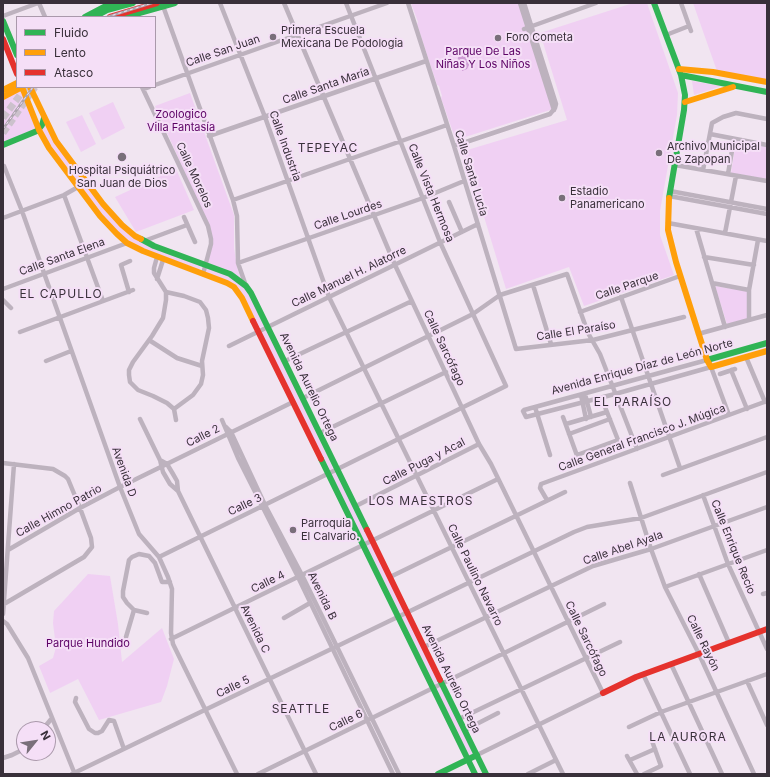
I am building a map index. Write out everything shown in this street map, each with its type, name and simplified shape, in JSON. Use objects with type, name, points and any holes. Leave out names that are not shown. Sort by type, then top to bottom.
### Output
[{"type":"main road","points":[[87,16],[104,5],[118,3]]},
{"type":"main road","points":[[96,16],[107,10],[133,3]]},
{"type":"main road","points":[[114,16],[174,3]]},
{"type":"main road","points":[[654,3],[680,72],[685,102],[670,194],[668,223],[670,242],[698,334],[711,367]]},
{"type":"main road","points":[[128,16],[160,5]]},
{"type":"main road","points":[[3,21],[16,53]]},
{"type":"main road","points":[[3,40],[16,72]]},
{"type":"main road","points":[[680,72],[713,72],[767,82]]},
{"type":"main road","points":[[680,72],[734,86],[767,92]]},
{"type":"main road","points":[[3,90],[16,83]]},
{"type":"main road","points":[[685,102],[734,86]]},
{"type":"main road","points":[[3,97],[20,88]]},
{"type":"main road","name":"Avenida Aurelio Ortega","points":[[22,88],[39,130],[49,148],[100,216],[116,234],[127,243],[160,258],[227,283],[234,287],[242,298],[475,774]]},
{"type":"main road","name":"Avenida Aurelio Ortega","points":[[30,88],[56,141],[109,212],[128,231],[144,241],[162,249],[230,274],[246,286],[268,326],[486,774]]},
{"type":"main road","points":[[3,145],[39,130],[44,118]]},
{"type":"main road","name":"Avenida Enrique Díaz de León Norte","points":[[707,360],[767,343]]},
{"type":"main road","name":"Avenida Enrique Díaz de León Norte","points":[[711,367],[767,351]]},
{"type":"main road","points":[[603,693],[644,674],[767,629]]},
{"type":"main road","points":[[438,774],[477,755]]},
{"type":"street","points":[[3,16],[39,3],[45,16]]},
{"type":"street","name":"Calle Industria","points":[[220,3],[265,117],[329,297]]},
{"type":"street","name":"Calle Sarcófago","points":[[284,3],[395,265],[479,444],[534,551],[603,693]]},
{"type":"street","name":"Calle Vista Hermosa","points":[[346,3],[440,242],[506,386]]},
{"type":"street","name":"Calle San Juan","points":[[156,85],[387,3]]},
{"type":"street","name":"Calle Santa Lucía","points":[[408,3],[454,146],[516,349]]},
{"type":"street","points":[[454,146],[550,114],[554,110],[520,3]]},
{"type":"street","points":[[524,3],[528,27]]},
{"type":"street","points":[[528,27],[596,3]]},
{"type":"street","points":[[681,3],[691,31]]},
{"type":"street","points":[[160,5],[233,200],[237,216],[238,264],[246,286]]},
{"type":"street","points":[[666,35],[690,26]]},
{"type":"street","name":"Calle Santa María","points":[[209,136],[426,61]]},
{"type":"street","name":"Calle Morelos","points":[[142,88],[208,226],[211,244],[203,274]]},
{"type":"street","points":[[703,170],[712,123],[736,113],[767,119]]},
{"type":"street","points":[[233,200],[447,125]]},
{"type":"street","points":[[710,134],[767,145]]},
{"type":"street","points":[[728,174],[734,139]]},
{"type":"street","points":[[675,165],[767,181]]},
{"type":"street","name":"Avenida D","points":[[4,166],[22,211],[120,487],[140,534],[159,557],[170,582],[172,594],[172,639],[236,774]]},
{"type":"street","points":[[725,234],[736,176]]},
{"type":"street","name":"Calle Lourdes","points":[[238,264],[423,198],[464,181]]},
{"type":"street","points":[[3,218],[64,195],[78,186]]},
{"type":"street","points":[[670,194],[730,205],[767,214]]},
{"type":"street","points":[[64,195],[103,301]]},
{"type":"street","points":[[449,202],[462,232]]},
{"type":"street","points":[[730,205],[767,209]]},
{"type":"street","points":[[184,218],[196,242]]},
{"type":"street","points":[[668,223],[767,241]]},
{"type":"street","name":"Calle Manuel H. Alatorre","points":[[229,346],[478,224]]},
{"type":"street","points":[[144,241],[187,225]]},
{"type":"street","points":[[696,228],[725,327]]},
{"type":"street","points":[[749,320],[749,290],[758,240]]},
{"type":"street","name":"Calle Santa Elena","points":[[3,289],[127,243]]},
{"type":"street","points":[[704,257],[754,265]]},
{"type":"street","points":[[160,258],[154,268],[154,273],[166,292],[166,300],[162,318],[159,326],[133,362],[129,370],[130,382],[138,390],[167,403],[174,409],[176,420]]},
{"type":"street","points":[[157,278],[160,258]]},
{"type":"street","points":[[20,332],[131,291],[121,267],[122,264],[130,261]]},
{"type":"street","points":[[303,398],[473,314],[500,295],[567,274],[588,333],[600,354],[637,449]]},
{"type":"street","name":"Calle Parque","points":[[580,312],[680,276]]},
{"type":"street","points":[[712,283],[749,290]]},
{"type":"street","points":[[533,285],[552,344]]},
{"type":"street","points":[[166,292],[184,296],[200,302],[206,310],[209,328],[202,366],[201,384],[197,390],[174,409]]},
{"type":"street","name":"Calle Paulino Navarro","points":[[329,297],[563,774]]},
{"type":"street","points":[[621,297],[680,468]]},
{"type":"street","points":[[3,300],[11,308]]},
{"type":"street","points":[[285,361],[412,301]]},
{"type":"street","points":[[698,334],[767,315]]},
{"type":"street","name":"Calle El Paraíso","points":[[516,349],[593,340],[684,317]]},
{"type":"street","points":[[149,340],[177,358],[202,366]]},
{"type":"street","points":[[46,361],[72,351]]},
{"type":"street","points":[[746,357],[766,402]]},
{"type":"street","name":"Avenida Enrique Díaz de León Norte","points":[[707,360],[523,410],[525,417],[711,367]]},
{"type":"street","points":[[724,363],[731,370],[747,409]]},
{"type":"street","points":[[711,367],[729,415]]},
{"type":"street","points":[[720,374],[731,370]]},
{"type":"street","points":[[320,433],[446,372]]},
{"type":"street","name":"Calle 3","points":[[159,557],[506,386]]},
{"type":"street","points":[[583,394],[589,418]]},
{"type":"street","name":"Calle 2","points":[[120,487],[293,402]]},
{"type":"street","name":"Calle General Francisco J. Múgica","points":[[547,500],[540,488],[541,484],[766,402]]},
{"type":"street","points":[[535,407],[550,456]]},
{"type":"street","points":[[577,455],[619,443],[605,407]]},
{"type":"street","points":[[566,424],[607,412]]},
{"type":"street","points":[[563,418],[579,461]]},
{"type":"street","name":"Avenida C","points":[[140,419],[160,460],[161,467],[167,479],[178,491],[316,774]]},
{"type":"street","points":[[569,434],[610,419]]},
{"type":"street","name":"Avenida B","points":[[222,420],[229,433],[238,458],[300,576],[366,720],[393,774]]},
{"type":"street","points":[[662,475],[767,437]]},
{"type":"street","name":"Calle Puga y Acal","points":[[356,506],[479,444]]},
{"type":"street","points":[[160,460],[167,464]]},
{"type":"street","points":[[3,463],[53,468],[68,479],[91,538],[92,547],[84,557],[4,604]]},
{"type":"street","points":[[3,614],[14,464]]},
{"type":"street","name":"Avenida C","points":[[167,464],[177,481],[178,491]]},
{"type":"street","name":"Calle 5","points":[[73,773],[580,529],[641,518],[767,472]]},
{"type":"street","name":"Calle 4","points":[[172,639],[498,479]]},
{"type":"street","name":"Calle Rayón","points":[[630,483],[665,587],[699,654],[754,774]]},
{"type":"street","name":"Calle Himno Patrio","points":[[8,550],[80,508],[120,487]]},
{"type":"street","points":[[390,577],[565,492]]},
{"type":"street","name":"Calle Enrique Recio","points":[[704,495],[728,564],[767,649]]},
{"type":"street","name":"Calle Abel Ayala","points":[[424,647],[593,566],[651,549],[767,506]]},
{"type":"street","points":[[665,587],[767,550]]},
{"type":"street","points":[[146,613],[134,610],[125,600],[123,591],[129,560],[140,554],[149,556],[155,563],[162,582],[170,582]]},
{"type":"street","points":[[699,574],[729,643]]},
{"type":"street","name":"Avenida B","points":[[300,576],[310,603],[321,620]]},
{"type":"street","points":[[284,618],[310,603]]},
{"type":"street","name":"Calle 6","points":[[258,774],[604,604]]},
{"type":"street","points":[[126,637],[134,610]]},
{"type":"street","points":[[3,621],[7,624],[28,658],[73,773]]},
{"type":"street","points":[[459,718],[620,642]]},
{"type":"street","name":"Avenida B","points":[[334,648],[372,718],[399,774]]},
{"type":"street","points":[[671,664],[722,774]]},
{"type":"street","points":[[644,674],[690,774]]},
{"type":"street","points":[[629,727],[661,712],[767,674]]},
{"type":"street","points":[[747,681],[767,725]]},
{"type":"street","points":[[477,755],[603,693]]},
{"type":"street","points":[[76,698],[75,702],[89,729],[94,733],[98,733],[102,730],[109,720],[114,721],[124,749]]},
{"type":"street","points":[[465,730],[498,713]]},
{"type":"street","points":[[644,774],[652,772],[662,764],[652,741]]},
{"type":"street","points":[[637,774],[629,758],[655,749]]},
{"type":"street","points":[[3,758],[16,753]]},
{"type":"street","points":[[528,774],[556,760]]},
{"type":"green space","name":"Parque De Las Niñas Y Los Niños","points":[[411,3],[519,3],[553,107],[550,110],[462,138],[455,138]]},
{"type":"green space","points":[[633,3],[647,3],[678,93],[677,115],[660,211],[660,235],[674,275],[584,306],[569,267],[506,289],[464,151],[567,120],[540,33]]},
{"type":"green space","points":[[693,3],[767,3],[767,80],[717,71]]},
{"type":"green space","points":[[692,81],[722,86],[694,95]]},
{"type":"green space","points":[[20,89],[37,129],[3,144],[3,99]]},
{"type":"green space","name":"Zoologico Villa Fantasía","points":[[190,93],[234,215],[234,248],[241,280],[225,269],[208,263],[212,243],[209,226],[155,106]]},
{"type":"green space","points":[[113,102],[125,128],[102,140],[89,113]]},
{"type":"green space","points":[[82,115],[96,144],[81,152],[66,122]]},
{"type":"green space","points":[[45,125],[56,145],[134,237],[200,264],[198,271],[130,243],[113,230],[41,132]]},
{"type":"green space","points":[[736,142],[767,147],[767,179],[731,173]]},
{"type":"green space","points":[[176,169],[194,210],[136,232],[115,197]]},
{"type":"green space","points":[[207,267],[223,272],[246,289],[265,326],[257,328],[234,287],[204,274]]},
{"type":"green space","points":[[715,286],[747,291],[747,319],[727,324]]},
{"type":"green space","points":[[268,331],[333,468],[330,471],[327,471],[261,332]]},
{"type":"green space","points":[[336,472],[370,539],[365,543],[329,475]]},
{"type":"green space","points":[[370,544],[373,546],[438,681],[435,686],[366,546]]},
{"type":"green space","name":"Parque Hundido","points":[[88,574],[110,576],[118,624],[122,662],[162,628],[174,659],[161,702],[99,720],[78,679],[50,693],[39,666],[53,658],[56,647],[53,623],[54,611]]},
{"type":"green space","points":[[441,687],[473,752],[473,755],[468,757],[434,690]]},
{"type":"shaded area","points":[[464,52],[464,55],[469,57],[472,62],[467,69],[462,71],[462,68],[456,67],[454,61],[457,61],[459,55]]},
{"type":"tunnel","points":[[3,118],[25,88]]},
{"type":"tunnel","points":[[3,133],[34,88]]},
{"type":"railway","points":[[110,16],[152,3]]},
{"type":"railway","points":[[3,129],[32,88]]},
{"type":"traffic: fast","points":[[87,16],[104,7],[118,3]]},
{"type":"traffic: fast","points":[[96,16],[107,10],[133,3]]},
{"type":"traffic: fast","points":[[129,16],[175,3]]},
{"type":"traffic: fast","points":[[654,3],[681,75],[685,95],[684,110],[669,198]]},
{"type":"traffic: fast","points":[[3,21],[16,53]]},
{"type":"traffic: fast","points":[[681,75],[767,92]]},
{"type":"traffic: fast","points":[[3,145],[37,131],[42,125],[44,118]]},
{"type":"traffic: fast","points":[[141,239],[154,246],[230,274],[246,286],[251,293],[367,530]]},
{"type":"traffic: fast","points":[[707,360],[767,343]]},
{"type":"traffic: fast","points":[[321,459],[475,774]]},
{"type":"traffic: fast","points":[[440,680],[486,774]]},
{"type":"traffic: fast","points":[[438,774],[477,755]]},
{"type":"traffic: slow","points":[[679,69],[713,72],[767,82]]},
{"type":"traffic: slow","points":[[3,90],[16,84]]},
{"type":"traffic: slow","points":[[685,102],[733,87]]},
{"type":"traffic: slow","points":[[3,97],[20,88]]},
{"type":"traffic: slow","points":[[22,88],[39,130],[49,148],[100,216],[117,234],[127,243],[143,251],[234,287],[242,298],[253,321]]},
{"type":"traffic: slow","points":[[30,88],[56,141],[103,204],[122,225],[141,239]]},
{"type":"traffic: slow","points":[[669,198],[668,230],[676,262],[707,360],[711,367],[767,351]]},
{"type":"traffic: jam","points":[[113,16],[157,3]]},
{"type":"traffic: jam","points":[[3,39],[16,72]]},
{"type":"traffic: jam","points":[[253,321],[321,459]]},
{"type":"traffic: jam","points":[[367,530],[440,680]]},
{"type":"traffic: jam","points":[[603,693],[636,677],[767,629]]},
{"type":"place","name":"Primera Escuela Mexicana De Podologia","points":[[273,37]]},
{"type":"place","name":"Foro Cometa","points":[[498,38]]},
{"type":"place","name":"Archivo Municipal De Zapopan","points":[[659,153]]},
{"type":"place","name":"Hospital Psiquiátrico San Juan de Dios","points":[[122,157]]},
{"type":"place","name":"Estadio Panamericano","points":[[562,198]]},
{"type":"place","name":"Parroquia El Calvario.","points":[[293,530]]},
{"type":"district","name":"TEPEYAC","points":[[328,148]]},
{"type":"district","name":"EL CAPULLO","points":[[61,294]]},
{"type":"district","name":"EL PARAÍSO","points":[[633,402]]},
{"type":"district","name":"LOS MAESTROS","points":[[421,501]]},
{"type":"district","name":"SEATTLE","points":[[301,709]]},
{"type":"district","name":"LA AURORA","points":[[688,737]]}]
